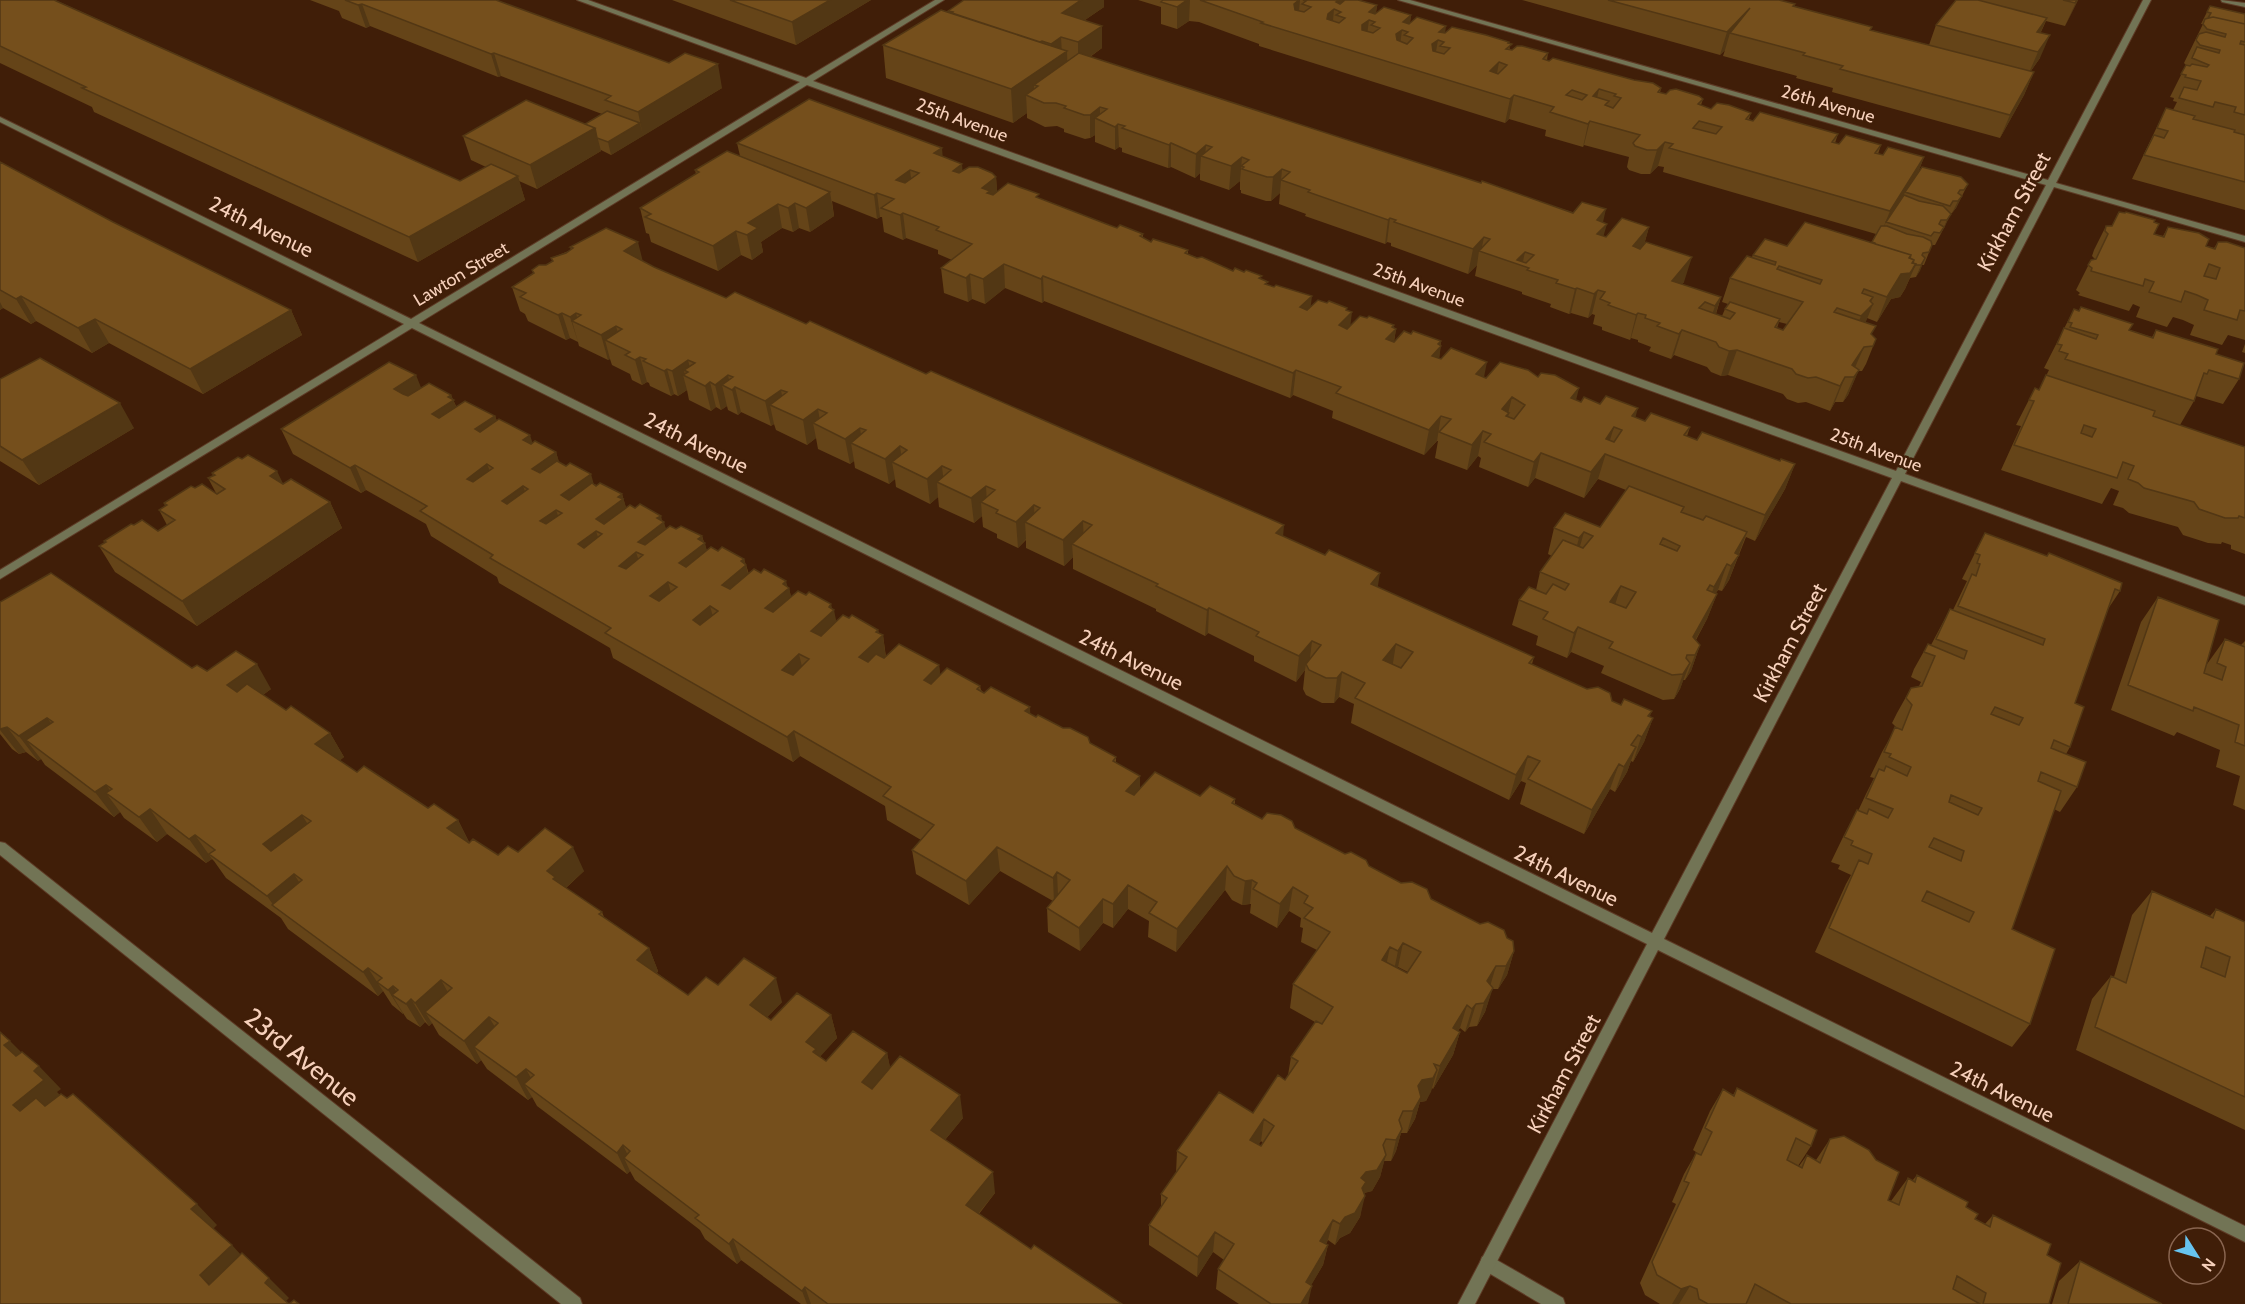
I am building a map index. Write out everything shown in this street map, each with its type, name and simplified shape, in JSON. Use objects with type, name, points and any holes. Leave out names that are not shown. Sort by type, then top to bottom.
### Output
[{"type":"street","name":"25th Avenue","points":[[582,0],[2245,601]]},
{"type":"street","name":"Lawton Street","points":[[0,575],[940,0]]},
{"type":"street","name":"26th Avenue","points":[[1402,0],[2245,239]]},
{"type":"street","name":"Kirkham Street","points":[[1466,1304],[2147,0]]},
{"type":"street","points":[[2225,0],[2245,5]]},
{"type":"street","name":"24th Avenue","points":[[0,119],[2245,1234]]},
{"type":"street","name":"23rd Avenue","points":[[0,847],[574,1304]]},
{"type":"street","points":[[1488,1263],[1557,1304]]},
{"type":"building","points":[[0,0],[54,0],[460,181],[491,164],[518,176],[409,237],[82,88],[86,87],[0,46]]},
{"type":"building","points":[[345,0],[496,0],[669,63],[685,53],[718,64],[638,112],[605,100],[611,96],[494,53],[491,54],[362,4],[358,5]]},
{"type":"building","points":[[730,0],[830,0],[792,22]]},
{"type":"building","points":[[964,0],[1081,0],[1062,13],[1102,26],[1078,42],[1061,37],[1051,44],[1040,42],[948,11]]},
{"type":"building","points":[[1163,0],[1187,0],[1177,7],[1161,2]]},
{"type":"building","points":[[1200,0],[1299,0],[1294,4],[1295,10],[1304,12],[1311,7],[1302,4],[1306,1],[1303,0],[1339,0],[1336,2],[1340,4],[1345,0],[1358,0],[1377,5],[1369,12],[1375,14],[1384,7],[1411,15],[1403,22],[1409,24],[1417,17],[1446,26],[1439,32],[1445,33],[1452,27],[1486,35],[1512,44],[1506,49],[1512,50],[1517,46],[1522,46],[1548,53],[1543,59],[1549,61],[1553,58],[1653,83],[1661,88],[1658,92],[1666,94],[1676,89],[1699,96],[1703,99],[1698,104],[1711,109],[1717,103],[1729,105],[1751,113],[1746,119],[1753,121],[1760,112],[1838,134],[1832,142],[1839,144],[1846,135],[1881,145],[1875,153],[1883,155],[1888,147],[1924,157],[1890,211],[1669,148],[1673,144],[1665,142],[1657,150],[1647,150],[1633,143],[1640,135],[1590,121],[1588,124],[1550,112],[1554,107],[1514,95],[1510,99],[1261,23],[1263,22]],"holes":[[[1334,9],[1341,12],[1336,15],[1345,18],[1339,23],[1327,19],[1328,14]],[[1369,20],[1375,22],[1371,25],[1380,28],[1373,33],[1362,30],[1362,25]],[[1402,30],[1408,32],[1404,35],[1413,38],[1407,44],[1397,40],[1396,34]],[[1438,40],[1444,42],[1440,46],[1450,48],[1444,54],[1433,51],[1432,44]],[[1499,62],[1507,65],[1498,74],[1490,71]],[[1599,89],[1616,94],[1614,96],[1621,98],[1613,108],[1605,105],[1609,101],[1593,96]],[[1572,90],[1587,95],[1582,100],[1566,95]],[[1699,121],[1722,127],[1716,134],[1693,128]]]},
{"type":"building","points":[[1608,0],[1779,0],[1795,4],[1793,6],[1872,27],[1870,30],[2034,72],[2010,115],[1840,69],[1843,66],[1803,55],[1805,53],[1730,33],[1750,8],[1727,32]]},
{"type":"building","points":[[1956,0],[1978,0],[2047,18],[2037,32],[2050,35],[2038,52],[1936,25]]},
{"type":"building","points":[[2210,6],[2245,14],[2245,24],[2208,18],[2211,13],[2207,12]]},
{"type":"building","points":[[941,10],[1067,51],[1011,89],[883,45]]},
{"type":"building","points":[[2213,17],[2245,24],[2245,42],[2241,41],[2240,44],[2245,45],[2245,115],[2234,112],[2236,107],[2215,102],[2213,107],[2179,98],[2184,87],[2197,90],[2201,81],[2181,74],[2186,65],[2207,67],[2209,65],[2192,58],[2197,47],[2219,53],[2220,50],[2200,45],[2196,40],[2199,34],[2206,32],[2225,37],[2226,34],[2207,29],[2203,24],[2205,19]]},
{"type":"building","points":[[1079,53],[1481,183],[1482,181],[1573,213],[1582,202],[1606,209],[1597,220],[1607,224],[1597,234],[1606,237],[1622,218],[1649,227],[1633,246],[1640,249],[1646,242],[1692,257],[1672,281],[1721,297],[1715,306],[1705,302],[1699,308],[1730,319],[1735,313],[1725,309],[1730,302],[1780,319],[1775,327],[1783,330],[1803,302],[1730,278],[1747,256],[1775,265],[1776,262],[1753,255],[1765,239],[1787,246],[1805,222],[1911,255],[1909,258],[1914,260],[1912,263],[1916,264],[1910,273],[1901,274],[1887,297],[1864,289],[1862,293],[1873,297],[1870,301],[1873,304],[1861,316],[1837,308],[1834,312],[1876,326],[1871,334],[1876,339],[1873,346],[1864,347],[1852,365],[1859,370],[1854,377],[1845,377],[1840,386],[1816,377],[1808,378],[1796,374],[1792,369],[1737,350],[1729,351],[1719,347],[1716,342],[1682,330],[1679,334],[1657,326],[1660,323],[1645,318],[1646,315],[1638,313],[1636,315],[1608,305],[1610,303],[1600,299],[1605,292],[1598,290],[1594,294],[1556,283],[1558,280],[1479,251],[1490,239],[1484,237],[1473,249],[1394,222],[1396,220],[1390,218],[1388,220],[1308,192],[1310,190],[1281,180],[1290,172],[1282,169],[1273,177],[1267,177],[1242,169],[1244,167],[1241,166],[1249,160],[1242,157],[1231,166],[1201,156],[1212,147],[1206,145],[1196,154],[1171,143],[1169,145],[1122,128],[1125,126],[1118,124],[1115,127],[1095,118],[1107,109],[1100,107],[1090,115],[1084,115],[1056,103],[1044,103],[1026,95],[1038,86],[1034,85]],"holes":[[[1525,252],[1534,255],[1526,263],[1517,260]],[[1779,266],[1822,280],[1820,284],[1777,269]]]},
{"type":"building","points":[[809,99],[942,148],[934,153],[962,164],[953,171],[959,173],[969,167],[978,167],[992,173],[996,177],[982,188],[990,191],[987,193],[993,195],[1008,183],[1039,194],[1036,197],[1109,225],[1117,228],[1120,225],[1143,234],[1140,236],[1151,242],[1153,239],[1188,250],[1185,253],[1197,258],[1202,257],[1233,271],[1235,268],[1262,276],[1259,278],[1268,282],[1265,284],[1312,296],[1300,307],[1307,310],[1318,300],[1327,303],[1329,301],[1347,308],[1346,310],[1352,312],[1339,325],[1347,329],[1360,316],[1367,318],[1369,316],[1394,325],[1392,327],[1396,329],[1386,339],[1394,342],[1404,331],[1411,334],[1413,331],[1441,341],[1438,344],[1441,346],[1432,356],[1441,359],[1451,348],[1487,362],[1476,374],[1486,378],[1500,362],[1528,370],[1538,377],[1541,373],[1555,375],[1579,388],[1571,398],[1581,402],[1584,397],[1600,404],[1606,396],[1638,408],[1632,416],[1645,421],[1651,413],[1690,427],[1684,435],[1697,440],[1702,432],[1780,461],[1781,459],[1795,464],[1765,515],[1605,454],[1591,472],[1541,453],[1534,462],[1484,442],[1491,434],[1483,431],[1472,445],[1439,432],[1451,419],[1441,416],[1429,430],[1336,393],[1341,387],[1296,370],[1293,373],[1043,276],[1041,279],[1004,264],[983,279],[970,274],[966,278],[941,268],[972,244],[936,230],[939,227],[903,213],[900,215],[881,208],[894,199],[877,193],[874,195],[737,143]],"holes":[[[910,170],[919,173],[905,183],[896,180]],[[1512,397],[1525,405],[1514,419],[1506,416],[1509,413],[1502,409]],[[1614,427],[1622,430],[1614,442],[1606,439]]]},
{"type":"building","points":[[526,100],[595,128],[530,165],[463,136]]},
{"type":"building","points":[[2166,108],[2195,116],[2193,119],[2235,130],[2234,132],[2245,135],[2245,182],[2144,155],[2154,135],[2164,138],[2168,131],[2157,128]]},
{"type":"building","points":[[607,111],[640,123],[608,142],[597,138],[595,128],[585,124]]},
{"type":"building","points":[[727,151],[830,192],[806,208],[795,203],[788,208],[778,204],[748,223],[758,228],[747,235],[736,231],[713,246],[645,217],[651,214],[640,208],[699,172],[695,170]]},
{"type":"building","points":[[0,162],[113,222],[291,310],[190,369],[95,319],[78,328],[21,296],[16,299],[0,290]]},
{"type":"building","points":[[1922,167],[1961,177],[1968,184],[1958,193],[1962,196],[1958,201],[1953,201],[1950,206],[1905,192]]},
{"type":"building","points":[[1904,195],[1943,206],[1951,214],[1947,220],[1941,220],[1939,224],[1944,227],[1940,233],[1934,232],[1931,236],[1886,222]]},
{"type":"building","points":[[2119,212],[2126,212],[2155,220],[2154,222],[2159,224],[2154,234],[2164,237],[2168,227],[2199,233],[2209,239],[2206,246],[2215,249],[2218,242],[2227,242],[2245,248],[2245,311],[2240,310],[2237,320],[2204,310],[2208,300],[2197,295],[2185,291],[2181,302],[2149,292],[2154,282],[2145,279],[2143,286],[2091,271],[2092,268],[2088,265],[2091,260],[2096,259],[2108,234],[2105,231],[2106,226],[2112,226]],"holes":[[[2209,264],[2220,268],[2216,279],[2204,276]]]},
{"type":"building","points":[[1881,226],[1931,241],[1929,252],[1922,255],[1925,258],[1921,265],[1913,263],[1911,255],[1872,242]]},
{"type":"building","points":[[606,228],[638,242],[624,251],[654,267],[726,298],[735,292],[806,324],[810,321],[926,374],[931,371],[1284,525],[1276,533],[1325,555],[1329,550],[1380,573],[1371,584],[1534,657],[1529,663],[1587,689],[1598,687],[1610,693],[1612,701],[1621,705],[1624,699],[1652,711],[1648,716],[1653,718],[1642,737],[1638,735],[1631,745],[1636,747],[1624,767],[1619,764],[1592,810],[1528,779],[1540,761],[1528,756],[1516,775],[1355,698],[1365,683],[1342,672],[1337,678],[1326,678],[1309,670],[1306,664],[1321,645],[1312,641],[1299,656],[1256,636],[1259,632],[1156,586],[1158,584],[1072,544],[1092,525],[1083,521],[1063,540],[1025,522],[1040,508],[1034,505],[1016,522],[996,513],[998,510],[981,502],[995,490],[986,486],[971,498],[937,482],[951,470],[942,466],[927,479],[892,462],[907,450],[900,446],[885,459],[851,443],[866,430],[860,428],[845,439],[813,423],[827,413],[818,409],[803,420],[770,405],[787,392],[781,390],[765,401],[735,387],[732,390],[722,385],[733,377],[728,375],[715,385],[710,382],[705,386],[683,375],[688,372],[684,370],[695,363],[688,360],[672,371],[667,369],[664,371],[643,361],[646,359],[640,357],[635,360],[625,355],[630,352],[605,340],[622,329],[616,326],[601,335],[572,321],[581,315],[576,313],[570,317],[562,313],[558,315],[520,297],[526,293],[512,287],[534,273],[532,270],[539,265],[546,265],[553,261],[551,258],[573,248],[570,247]],"holes":[[[1396,644],[1413,652],[1401,668],[1383,660]]]},
{"type":"building","points":[[2081,307],[2133,324],[2129,330],[2153,338],[2156,330],[2218,349],[2216,354],[2244,363],[2239,379],[2209,370],[2207,374],[2204,373],[2194,401],[2065,359],[2068,354],[2059,351],[2062,345],[2057,344],[2064,328],[2096,339],[2098,335],[2070,327],[2072,323],[2068,322],[2074,309],[2079,311]]},
{"type":"building","points":[[40,358],[120,403],[22,460],[0,446],[0,379]]},
{"type":"building","points":[[389,362],[416,375],[394,389],[403,394],[408,396],[429,383],[451,395],[448,397],[454,400],[432,414],[439,418],[465,401],[495,416],[475,429],[480,432],[499,419],[530,435],[523,440],[531,444],[535,441],[556,452],[532,469],[540,473],[557,461],[566,466],[570,463],[591,474],[561,495],[569,500],[592,483],[596,486],[600,483],[622,494],[618,497],[623,499],[596,519],[604,524],[630,505],[635,508],[640,504],[661,516],[657,518],[664,522],[638,542],[645,545],[670,526],[676,529],[681,526],[702,536],[698,539],[705,543],[679,563],[686,567],[711,547],[718,551],[722,547],[744,559],[741,561],[746,565],[722,585],[730,589],[754,569],[761,573],[764,569],[786,581],[783,584],[789,588],[765,608],[773,612],[798,591],[806,595],[809,592],[831,604],[829,607],[834,610],[811,631],[821,636],[843,615],[849,618],[852,615],[878,630],[876,632],[883,635],[859,657],[868,662],[876,654],[884,658],[899,644],[939,665],[924,680],[931,684],[947,668],[980,686],[977,689],[984,693],[991,687],[1030,707],[1025,711],[1036,717],[1038,715],[1063,728],[1070,728],[1088,737],[1090,743],[1116,757],[1113,761],[1140,776],[1126,791],[1134,795],[1155,772],[1200,796],[1210,786],[1235,799],[1232,803],[1262,819],[1267,813],[1281,815],[1292,821],[1295,828],[1345,854],[1351,852],[1366,860],[1369,866],[1401,883],[1412,882],[1427,889],[1431,899],[1480,924],[1488,922],[1504,930],[1507,938],[1513,941],[1514,951],[1506,966],[1496,966],[1487,981],[1493,988],[1484,1003],[1476,1004],[1472,1009],[1467,1005],[1453,1028],[1460,1032],[1440,1066],[1434,1064],[1437,1070],[1433,1078],[1422,1080],[1418,1086],[1421,1097],[1413,1111],[1403,1111],[1399,1120],[1402,1129],[1396,1140],[1386,1139],[1383,1145],[1386,1155],[1377,1170],[1366,1172],[1361,1178],[1366,1182],[1362,1188],[1365,1196],[1355,1213],[1345,1217],[1340,1224],[1333,1220],[1320,1241],[1328,1245],[1306,1282],[1312,1286],[1301,1304],[1271,1304],[1218,1269],[1234,1244],[1215,1232],[1198,1257],[1149,1225],[1167,1198],[1161,1194],[1187,1157],[1177,1151],[1219,1092],[1253,1113],[1278,1075],[1285,1080],[1298,1061],[1291,1057],[1316,1021],[1322,1024],[1333,1007],[1293,984],[1330,932],[1304,918],[1313,908],[1304,903],[1308,896],[1293,887],[1280,904],[1253,889],[1257,883],[1234,876],[1227,866],[1177,929],[1149,913],[1157,902],[1128,885],[1113,904],[1103,899],[1079,928],[1047,908],[1070,880],[1057,872],[1053,878],[997,847],[966,881],[912,850],[934,825],[883,796],[891,787],[794,731],[787,737],[605,633],[611,628],[490,558],[493,555],[420,511],[427,506],[355,465],[350,468],[281,429]],"holes":[[[487,464],[493,468],[473,482],[467,479]],[[523,486],[528,489],[507,504],[502,501]],[[556,510],[562,513],[546,524],[540,521]],[[596,531],[602,534],[584,548],[578,544]],[[636,552],[643,555],[626,569],[619,566]],[[668,582],[677,587],[659,601],[650,596]],[[710,606],[718,611],[700,625],[693,620]],[[799,654],[809,659],[793,675],[782,670]],[[1403,943],[1421,952],[1407,973],[1382,960],[1390,947],[1398,951]],[[1264,1119],[1274,1126],[1261,1146],[1250,1140]]]},
{"type":"building","points":[[2046,375],[2155,411],[2153,416],[2245,447],[2245,518],[2239,516],[2238,518],[2225,518],[2199,509],[2194,502],[2144,488],[2128,479],[2134,466],[2123,462],[2117,478],[2014,445],[2034,401],[2029,400],[2035,388],[2039,390]],"holes":[[[2084,425],[2096,429],[2092,437],[2081,433]]]},
{"type":"building","points":[[248,455],[277,471],[270,476],[283,484],[291,479],[330,502],[182,601],[99,546],[131,524],[134,525],[142,520],[158,531],[175,520],[159,510],[167,505],[164,503],[191,486],[195,488],[202,484],[217,494],[225,489],[208,478],[215,475],[212,473],[238,457],[242,459]]},
{"type":"building","points":[[1629,486],[1684,507],[1681,512],[1703,520],[1706,516],[1747,532],[1735,553],[1739,555],[1731,566],[1727,564],[1714,587],[1710,585],[1707,590],[1717,594],[1693,637],[1700,645],[1695,655],[1687,655],[1686,658],[1690,663],[1683,674],[1672,675],[1609,648],[1613,642],[1578,627],[1574,633],[1543,619],[1548,612],[1519,600],[1529,587],[1546,594],[1553,584],[1565,590],[1569,584],[1540,572],[1563,540],[1583,548],[1593,536],[1584,532],[1579,538],[1554,528],[1565,513],[1600,527]],"holes":[[[1663,538],[1680,546],[1677,551],[1660,544]],[[1621,586],[1636,592],[1626,608],[1610,602]]]},
{"type":"building","points":[[1985,533],[2047,556],[2049,553],[2122,583],[2120,591],[2115,589],[2075,703],[2084,707],[2070,747],[2054,740],[2051,748],[2086,762],[2077,787],[2041,772],[2038,781],[2061,791],[2012,929],[2055,949],[2030,1024],[1829,928],[1859,860],[1868,864],[1872,854],[1851,845],[1853,841],[1844,837],[1857,810],[1867,814],[1869,809],[1888,818],[1893,809],[1866,798],[1879,769],[1884,771],[1886,766],[1907,776],[1911,767],[1889,757],[1891,754],[1884,752],[1895,727],[1902,730],[1912,705],[1906,698],[1911,688],[1922,686],[1935,656],[1924,652],[1928,644],[1964,659],[1967,651],[1936,639],[1950,609],[2043,645],[2045,639],[1958,606],[1972,574],[1976,576],[1980,564],[1977,563],[1980,555],[1975,553]],"holes":[[[1995,707],[2023,718],[2019,725],[1991,714]],[[1951,795],[1982,808],[1978,815],[1949,802]],[[1934,838],[1964,851],[1961,861],[1929,847]],[[1927,891],[1974,912],[1969,922],[1922,901]]]},
{"type":"building","points":[[51,573],[192,668],[197,665],[207,671],[236,651],[257,664],[227,685],[237,692],[247,684],[286,710],[291,706],[330,733],[315,744],[357,772],[364,766],[428,808],[434,804],[458,820],[447,828],[469,843],[473,839],[498,855],[508,846],[518,852],[545,828],[573,847],[547,871],[555,877],[553,879],[602,912],[599,914],[649,948],[637,960],[688,995],[706,977],[718,985],[744,958],[776,978],[750,1005],[771,1020],[797,993],[831,1015],[806,1042],[816,1049],[813,1052],[826,1061],[853,1031],[887,1053],[862,1082],[872,1089],[900,1056],[960,1095],[931,1130],[993,1172],[966,1205],[1031,1249],[1034,1245],[1122,1304],[828,1304],[805,1287],[802,1291],[733,1239],[729,1244],[695,1218],[699,1215],[624,1158],[630,1151],[623,1145],[617,1153],[524,1084],[534,1075],[526,1069],[516,1077],[474,1047],[498,1023],[489,1017],[464,1041],[425,1012],[452,988],[441,980],[415,1003],[411,999],[406,1004],[392,995],[398,990],[393,986],[388,990],[377,982],[382,978],[368,968],[363,972],[272,905],[302,880],[294,874],[267,896],[209,854],[215,850],[195,835],[189,839],[150,809],[139,817],[106,793],[112,789],[106,785],[95,792],[26,740],[53,722],[47,718],[19,736],[7,727],[0,729],[0,602]],"holes":[[[302,815],[311,821],[271,851],[263,844]]]},
{"type":"building","points":[[2158,597],[2219,620],[2204,673],[2222,680],[2226,667],[2217,663],[2225,639],[2245,647],[2245,746],[2235,742],[2239,725],[2194,707],[2193,711],[2128,685]]},
{"type":"building","points":[[2152,891],[2213,918],[2216,909],[2245,922],[2245,1097],[2095,1027],[2111,976],[2126,983]],"holes":[[[2206,947],[2230,957],[2225,977],[2201,967]]]},
{"type":"building","points":[[0,1032],[10,1041],[4,1045],[16,1056],[22,1052],[39,1066],[34,1071],[44,1080],[13,1105],[20,1111],[36,1098],[45,1106],[61,1094],[67,1098],[73,1094],[197,1204],[191,1209],[232,1245],[200,1275],[209,1285],[242,1253],[269,1278],[265,1283],[289,1304],[0,1304]]},
{"type":"building","points":[[1737,1088],[1817,1130],[1811,1146],[1796,1138],[1787,1160],[1802,1168],[1807,1155],[1820,1163],[1830,1139],[1844,1136],[1869,1150],[1876,1160],[1899,1172],[1888,1200],[1899,1205],[1908,1178],[1915,1182],[1917,1175],[1968,1202],[1966,1207],[1978,1214],[1975,1219],[1990,1227],[1993,1215],[2051,1244],[2047,1255],[2061,1263],[2049,1304],[1983,1304],[1986,1293],[1957,1276],[1953,1289],[1980,1304],[1791,1304],[1755,1284],[1746,1304],[1708,1304],[1699,1299],[1697,1289],[1690,1286],[1681,1289],[1657,1275],[1652,1262],[1689,1183],[1684,1181],[1696,1153],[1701,1155],[1712,1132],[1705,1128],[1723,1089],[1734,1096]]},
{"type":"building","points":[[2080,1261],[2162,1304],[2068,1304]]}]
